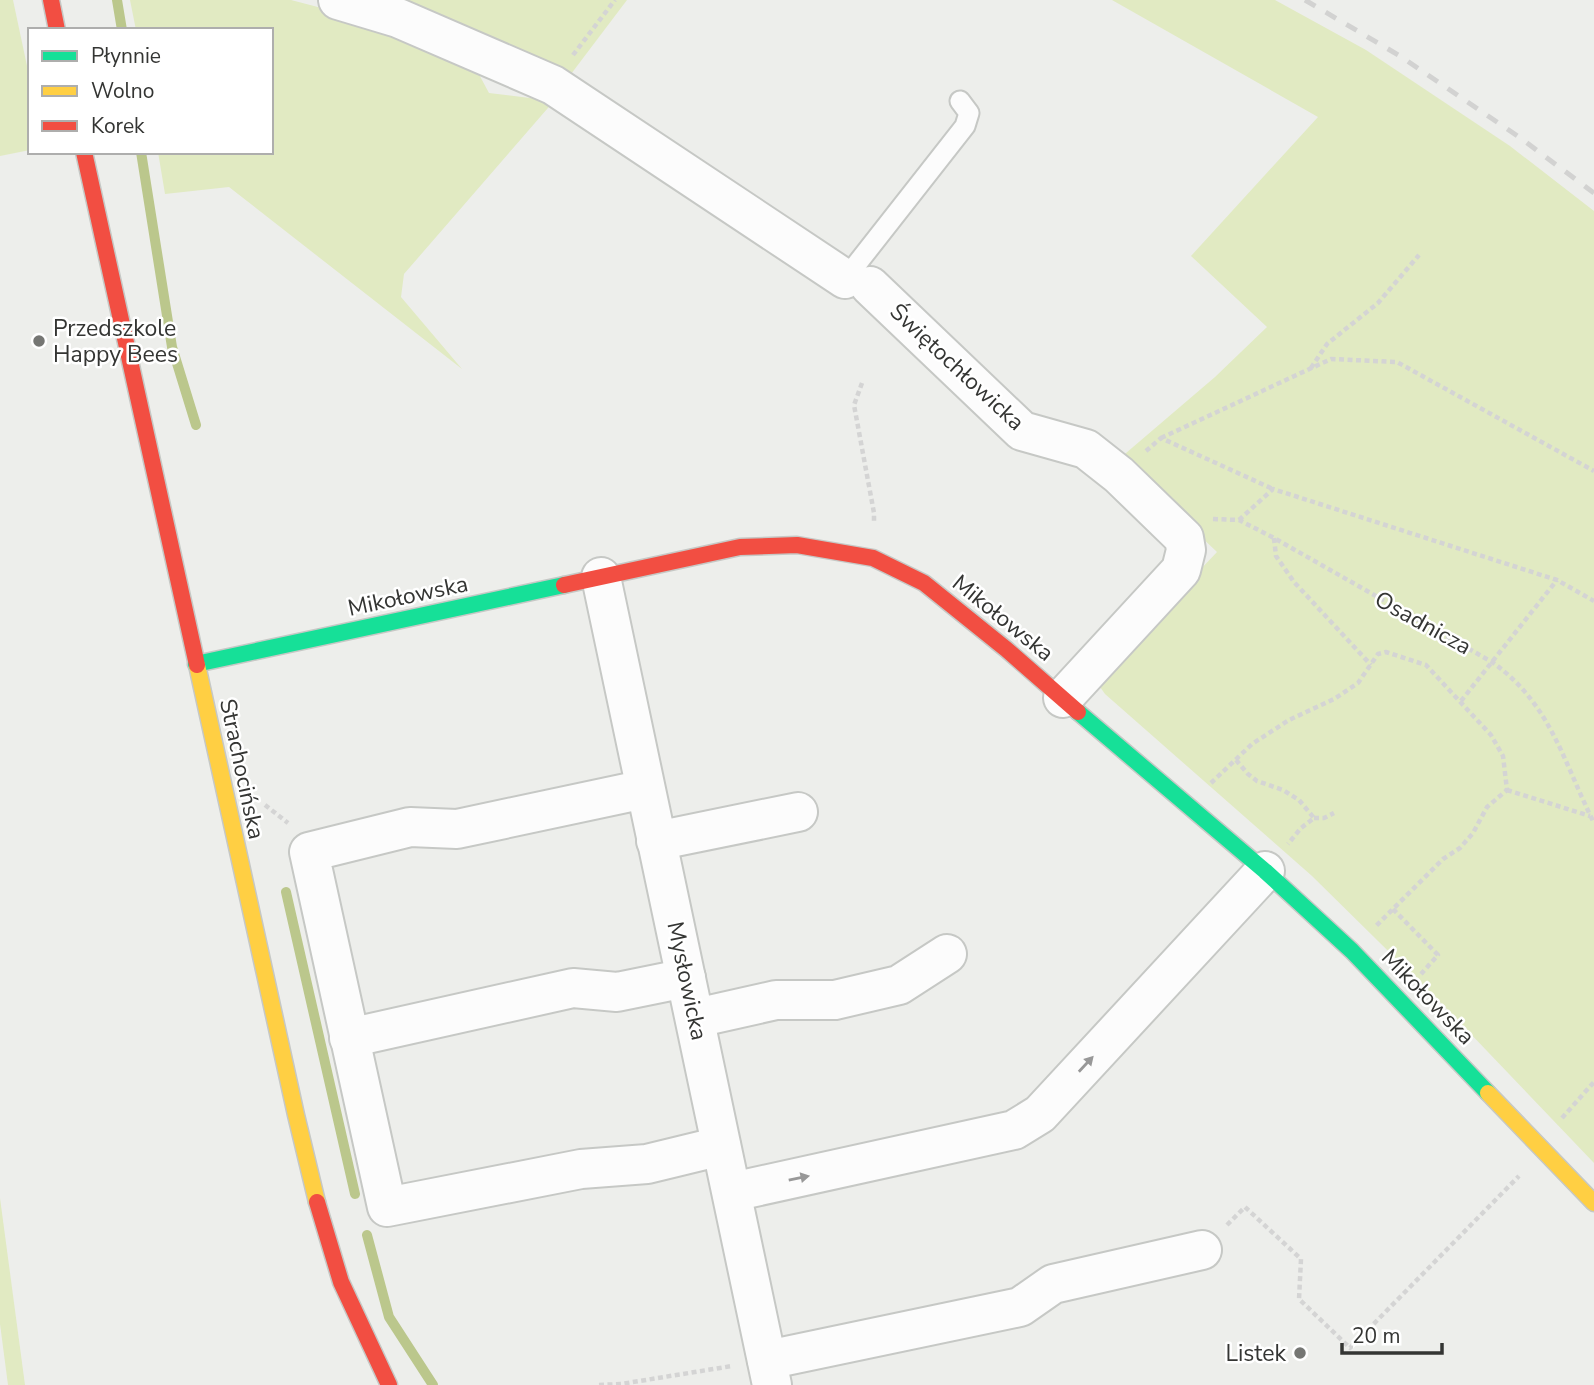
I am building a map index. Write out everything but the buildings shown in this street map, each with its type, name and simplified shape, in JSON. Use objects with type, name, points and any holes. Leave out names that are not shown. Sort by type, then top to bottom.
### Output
[{"type":"street","points":[[51,0],[57,28]]},
{"type":"street","name":"Świętochłowicka","points":[[338,0],[398,18],[553,85],[857,283],[1022,430],[1086,450],[1119,475],[1184,538]]},
{"type":"street","name":"Strachocińska","points":[[84,154],[296,1115],[321,1216],[350,1301],[389,1385]]},
{"type":"street","points":[[1063,698],[1181,570],[1186,550],[1184,538]]},
{"type":"street","name":"Mikołowska","points":[[196,664],[740,547],[797,545],[873,558],[924,583],[1265,871],[1352,951],[1594,1203]]},
{"type":"street","name":"Mysłowicka","points":[[601,577],[770,1373]]},
{"type":"street","points":[[645,789],[457,829],[410,827],[309,852],[387,1207],[581,1169],[647,1164],[721,1146]]},
{"type":"street","points":[[656,841],[798,812]]},
{"type":"street","points":[[732,1192],[1014,1130],[1040,1114],[1265,871]]},
{"type":"street","points":[[696,1018],[776,1000],[835,1000],[899,985],[947,954]]},
{"type":"street","points":[[349,1038],[573,988],[617,992],[686,978]]},
{"type":"street","points":[[770,1373],[1020,1307],[1052,1284],[1202,1250]]},
{"type":"lane","points":[[857,283],[965,126],[969,113],[960,101]]},
{"type":"path","points":[[553,85],[556,76],[615,0]]},
{"type":"path","points":[[1310,369],[1327,344],[1378,303],[1419,255]]},
{"type":"path","points":[[1119,475],[1161,438],[1331,359],[1397,362],[1594,471]]},
{"type":"path","points":[[862,383],[854,405],[874,513],[873,558]]},
{"type":"path","points":[[1161,438],[1273,489],[1557,580],[1594,599]]},
{"type":"path","points":[[1239,520],[1273,489]]},
{"type":"path","name":"Osadnicza","points":[[1184,538],[1206,519],[1239,520],[1492,662],[1513,677],[1537,705],[1554,735],[1594,823]]},
{"type":"path","points":[[1274,538],[1276,556],[1294,582],[1371,665]]},
{"type":"path","points":[[1461,701],[1557,580]]},
{"type":"path","points":[[1190,808],[1218,775],[1252,744],[1289,720],[1334,699],[1358,683],[1378,654],[1385,652],[1426,665],[1461,701],[1491,735],[1503,756],[1507,790]]},
{"type":"path","points":[[1236,760],[1257,781],[1283,790],[1299,800],[1314,818]]},
{"type":"path","points":[[1507,790],[1591,816]]},
{"type":"path","points":[[1352,951],[1443,859],[1460,848],[1473,833],[1487,807],[1507,790]]},
{"type":"path","points":[[259,801],[310,841],[309,852]]},
{"type":"path","points":[[1265,871],[1301,828],[1314,818],[1324,818],[1334,813]]},
{"type":"path","points":[[1394,909],[1438,955],[1398,999]]},
{"type":"path","points":[[1202,1250],[1245,1207],[1301,1259],[1299,1299],[1350,1348],[1540,1147],[1594,1082]]},
{"type":"path","points":[[599,1385],[770,1373]]},
{"type":"green space","points":[[0,0],[13,0],[28,71],[28,150],[0,156]]},
{"type":"green space","points":[[130,0],[291,0],[337,12],[475,67],[489,93],[554,101],[404,274],[401,297],[462,369],[229,187],[165,194],[158,154],[273,154],[273,28],[136,28]]},
{"type":"green space","points":[[388,0],[627,0],[568,78]]},
{"type":"green space","points":[[1112,0],[1275,0],[1366,50],[1510,146],[1594,211],[1594,1163],[1444,1006],[1312,876],[1105,694],[1098,684],[1104,671],[1217,552],[1119,459],[1215,377],[1267,327],[1191,256],[1318,117]]},
{"type":"green space","points":[[0,1198],[25,1385],[8,1385],[0,1324]]},
{"type":"waterway","points":[[117,0],[122,28]]},
{"type":"waterway","points":[[141,154],[172,347],[196,425]]},
{"type":"waterway","points":[[286,892],[355,1194]]},
{"type":"waterway","points":[[367,1235],[389,1317],[433,1385]]},
{"type":"railway","points":[[1305,0],[1400,56],[1519,137],[1594,193]]},
{"type":"traffic: fast","points":[[196,664],[564,585]]},
{"type":"traffic: fast","points":[[1078,712],[1265,871],[1352,951],[1488,1093]]},
{"type":"traffic: slow","points":[[197,665],[317,1202]]},
{"type":"traffic: slow","points":[[1488,1093],[1594,1203]]},
{"type":"traffic: jam","points":[[51,0],[57,28]]},
{"type":"traffic: jam","points":[[84,154],[197,665]]},
{"type":"traffic: jam","points":[[564,585],[740,547],[797,545],[873,558],[924,583],[1078,712]]},
{"type":"traffic: jam","points":[[317,1202],[341,1282],[389,1385]]},
{"type":"place","name":"Przedszkole Happy Bees","points":[[39,341]]},
{"type":"place","name":"Listek","points":[[1300,1353]]}]
